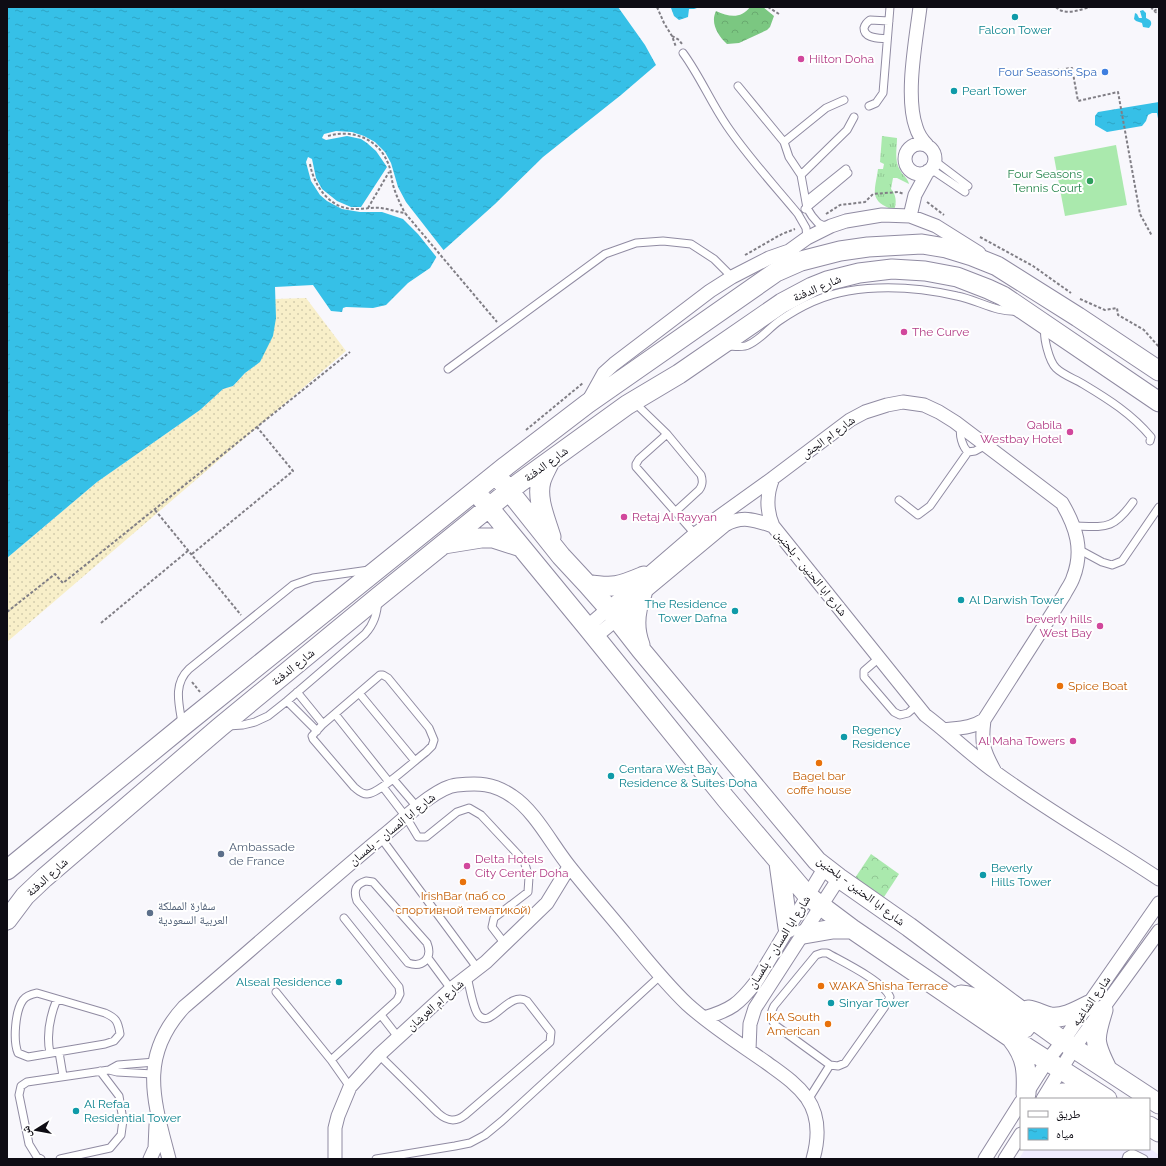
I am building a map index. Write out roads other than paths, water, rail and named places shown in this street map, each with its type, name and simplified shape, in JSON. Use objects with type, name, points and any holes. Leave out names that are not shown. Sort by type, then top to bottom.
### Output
[{"type":"main road","name":"شارع الدفنة","points":[[17,859],[496,474],[588,404],[770,276],[801,261],[840,251],[894,246],[922,244],[946,248],[997,266],[1078,317],[1159,371]]},
{"type":"main road","points":[[770,276],[789,251]]},
{"type":"main road","name":"شارع الدفنة","points":[[7,920],[25,896],[44,878],[220,727],[510,491],[551,459],[633,402],[679,374],[782,303],[812,287],[843,276],[875,270],[914,270],[957,277],[988,289],[1024,310],[1045,326],[1159,402]]},
{"type":"main road","points":[[551,459],[540,483],[540,494],[542,507],[552,538],[561,556]]},
{"type":"main road","name":"شارع ابا الحنين - بلحنين","points":[[496,474],[561,556],[613,614],[641,650],[808,850],[832,873],[910,927],[1020,1010],[1099,1094]]},
{"type":"main road","name":"شارع ابا الحنين - بلحنين","points":[[475,491],[726,800],[779,863],[814,901],[852,929],[1010,1037],[1107,1069],[1147,1098]]},
{"type":"main road","points":[[444,544],[481,538],[493,538],[522,548]]},
{"type":"main road","points":[[587,584],[603,587],[643,585],[635,622],[641,650]]},
{"type":"main road","points":[[779,863],[796,931],[852,929]]},
{"type":"main road","points":[[949,995],[966,995],[987,1004],[1062,1055],[1134,1098]]},
{"type":"main road","points":[[1020,1010],[1030,1010],[1049,1017],[1056,1017],[1096,1007],[1096,1042],[1099,1054],[1107,1069]]},
{"type":"main road","points":[[1010,1037],[1018,1046],[1024,1057],[1027,1075],[1028,1098]]},
{"type":"main road","points":[[1052,1098],[1063,1093],[1099,1094]]},
{"type":"main road","points":[[1150,1127],[1159,1132]]},
{"type":"street","points":[[912,147],[915,125],[912,97],[913,65],[920,7]]},
{"type":"street","points":[[910,216],[915,195],[931,167],[934,153],[920,136],[915,125]]},
{"type":"street","points":[[915,195],[914,180],[906,160],[907,153],[912,147],[918,144],[927,145]]},
{"type":"street","points":[[911,170],[920,173],[931,167]]},
{"type":"street","name":"شارع الدفنة","points":[[588,404],[604,373],[710,291],[732,277],[769,258],[789,251],[807,238],[831,226],[846,221],[882,215],[910,216],[936,226],[997,266]]},
{"type":"street","name":"شارع ام الجش","points":[[591,632],[613,614],[695,534],[850,420],[865,412],[887,405],[903,402],[924,405],[939,412],[961,426],[1062,503],[1074,526],[1078,542],[1078,560],[1070,584],[984,720],[982,735],[983,746],[995,772]]},
{"type":"street","name":"شارع ابا الحنين - بلحنين","points":[[773,478],[767,502],[770,519],[773,526],[924,715],[995,772],[1047,808],[1159,879]]},
{"type":"street","name":"شارع ابا الحنين - بلحنين","points":[[613,614],[643,585],[732,521],[746,519],[756,520],[773,526]]},
{"type":"street","points":[[944,730],[969,727],[977,725],[984,720]]},
{"type":"street","name":"شارع ابا المسان - بلمسان","points":[[169,1159],[156,1109],[154,1093],[154,1068],[158,1050],[165,1032],[176,1016],[184,1007],[333,878],[417,808],[440,790],[453,785],[468,784],[491,785],[511,795],[521,803],[532,815],[569,867],[675,993],[704,1018],[795,1083],[808,1100],[817,1121],[818,1136],[813,1159]]},
{"type":"street","name":"شارع ام العرشان","points":[[335,1159],[335,1128],[338,1116],[350,1087],[379,1055],[398,1037],[451,989],[478,969],[547,903],[569,867]]},
{"type":"street","name":"شارع ابا المسان - بلمسان","points":[[814,901],[832,873]]},
{"type":"street","name":"شارع ابا المسان - بلمسان","points":[[749,1050],[750,1024],[755,1008],[796,931],[832,873]]},
{"type":"street","name":"شارع الشاغيه","points":[[1029,1098],[1096,1007],[1159,903]]},
{"type":"street","name":"شارع ابا المسان - بلمسان","points":[[704,1018],[718,1014],[730,1008],[744,998],[796,931]]},
{"type":"street","name":"شارع الشاغيه","points":[[1096,1007],[1159,931]]},
{"type":"street","name":"شارع الشاغيه","points":[[1029,1098],[1062,1055]]},
{"type":"street","name":"شارع ابا المسان - بلمسان","points":[[150,1159],[155,1148],[156,1109]]},
{"type":"street","name":"شارع الشاغيه","points":[[985,1159],[1020,1110]]},
{"type":"street","points":[[1004,1159],[1020,1135]]},
{"type":"lane","points":[[869,106],[876,103],[883,93],[890,7]]},
{"type":"lane","points":[[887,39],[869,36],[866,34],[864,28],[865,24],[870,20],[889,21]]},
{"type":"lane","points":[[683,53],[700,78],[726,125],[798,214],[806,228],[807,238]]},
{"type":"lane","points":[[738,86],[784,142],[789,158],[801,174],[806,204],[818,223],[831,226]]},
{"type":"lane","points":[[784,142],[826,108],[844,100]]},
{"type":"lane","points":[[801,174],[847,130],[854,117]]},
{"type":"lane","points":[[931,167],[966,189]]},
{"type":"lane","points":[[798,214],[806,204],[847,171]]},
{"type":"lane","points":[[448,369],[604,254],[636,243],[663,241],[691,244],[714,259],[732,277]]},
{"type":"lane","points":[[1045,326],[1044,334],[1052,362],[1056,368],[1116,404],[1139,423],[1151,437],[1150,441]]},
{"type":"lane","points":[[633,402],[667,434],[701,475],[703,480],[702,487],[676,512]]},
{"type":"lane","points":[[961,426],[961,440],[968,452]]},
{"type":"lane","points":[[667,434],[639,459],[636,464],[637,469],[695,534]]},
{"type":"lane","points":[[899,500],[918,515],[930,506],[968,452],[975,451],[986,445]]},
{"type":"lane","points":[[1074,526],[1107,526],[1116,522],[1133,502]]},
{"type":"lane","points":[[1078,549],[1102,562],[1112,565],[1122,561],[1159,507]]},
{"type":"lane","points":[[182,726],[178,690],[184,673],[287,589],[299,582],[313,578],[379,568]]},
{"type":"lane","points":[[220,727],[243,725],[255,722],[268,716],[287,701],[365,634],[372,626],[377,613],[378,597]]},
{"type":"lane","points":[[879,658],[864,671],[864,677],[894,712],[900,715],[908,713],[917,705]]},
{"type":"lane","points":[[383,675],[388,678],[429,728],[434,740],[432,746],[388,783],[372,794],[360,793],[312,736],[335,714],[378,677],[383,675]]},
{"type":"lane","points":[[297,692],[324,724]]},
{"type":"lane","points":[[359,693],[415,761]]},
{"type":"lane","points":[[287,701],[316,731]]},
{"type":"lane","points":[[335,714],[388,783],[418,837],[426,837],[458,812],[468,808],[481,815],[524,861],[529,877],[528,892],[494,918],[493,922],[492,927],[505,944]]},
{"type":"lane","points":[[388,783],[417,808]]},
{"type":"lane","points":[[381,838],[478,969]]},
{"type":"lane","points":[[428,958],[420,964],[414,965],[408,963],[357,901],[354,894],[360,883],[366,881],[373,882],[427,943],[429,949],[428,958],[451,989]]},
{"type":"lane","points":[[331,1060],[397,1000],[400,994],[399,987],[344,918]]},
{"type":"lane","points":[[822,953],[827,953],[866,975],[884,989],[890,997],[884,1008],[845,1063],[838,1066],[830,1065],[775,1025],[771,1019],[770,1013],[774,1006],[816,955],[822,953]]},
{"type":"lane","points":[[376,1159],[456,1146],[470,1142],[485,1135],[660,976]]},
{"type":"lane","points":[[379,1055],[438,1113],[450,1121],[458,1120],[465,1115],[550,1042],[551,1032],[527,1001],[523,999],[515,999],[493,1016],[482,1018],[476,1009],[467,977]]},
{"type":"lane","points":[[276,992],[331,1060],[350,1087]]},
{"type":"lane","points":[[36,993],[105,1013],[114,1018],[119,1026],[120,1034],[114,1041],[59,1052],[28,1057],[18,1053],[15,1037],[17,1018],[23,1000],[28,995],[36,993]]},
{"type":"lane","points":[[50,1053],[48,1042],[49,1024],[56,998]]},
{"type":"lane","points":[[381,1015],[398,1037]]},
{"type":"lane","points":[[59,1052],[63,1076]]},
{"type":"lane","points":[[108,1070],[118,1065],[154,1068]]},
{"type":"lane","points":[[808,1100],[830,1065]]},
{"type":"lane","points":[[41,1159],[37,1157],[28,1144],[19,1095],[21,1086],[27,1082],[63,1076],[108,1070],[118,1072],[154,1068]]},
{"type":"lane","points":[[60,1159],[110,1148],[121,1135],[124,1120],[119,1096],[100,1071]]},
{"type":"lane","points":[[1126,1159],[1132,1152],[1144,1159]]},
{"type":"water","points":[[7,7],[618,7],[645,45],[656,65],[543,157],[495,204],[437,256],[430,268],[408,283],[386,305],[373,308],[346,307],[343,308],[342,312],[331,311],[313,285],[275,287],[276,318],[273,336],[260,362],[245,373],[233,386],[223,389],[200,410],[97,482],[7,558]]},
{"type":"water","points":[[672,7],[700,7],[689,9],[688,17],[679,20],[674,16]]},
{"type":"water","points":[[1143,10],[1146,13],[1146,18],[1151,22],[1149,28],[1143,27],[1142,23],[1134,19],[1135,13],[1139,18],[1142,18],[1140,11]]},
{"type":"water","points":[[1159,102],[1159,124],[1157,113],[1152,113],[1148,115],[1142,126],[1107,132],[1095,125],[1095,116],[1098,112]]},
{"type":"place","name":"Falcon Tower","points":[[1015,17]]},
{"type":"place","name":"Hilton Doha","points":[[801,59]]},
{"type":"place","name":"Four Seasons Spa","points":[[1105,72]]},
{"type":"place","name":"Pearl Tower","points":[[954,91]]},
{"type":"place","name":"Four Seasons Tennis Court","points":[[1090,181]]},
{"type":"place","name":"The Curve","points":[[904,332]]},
{"type":"place","name":"Qabila Westbay Hotel","points":[[1070,432]]},
{"type":"place","name":"Retaj Al Rayyan","points":[[624,517]]},
{"type":"place","name":"Al Darwish Tower","points":[[961,600]]},
{"type":"place","name":"The Residence Tower Dafna","points":[[735,611]]},
{"type":"place","name":"beverly hills West Bay","points":[[1100,626]]},
{"type":"place","name":"Spice Boat","points":[[1060,686]]},
{"type":"place","name":"Regency Residence","points":[[844,737]]},
{"type":"place","name":"Al Maha Towers","points":[[1073,741]]},
{"type":"place","name":"Bagel bar coffe house","points":[[819,763]]},
{"type":"place","name":"Centara West Bay Residence & Suites Doha","points":[[611,776]]},
{"type":"place","name":"Ambassade de France","points":[[221,854]]},
{"type":"place","name":"Delta Hotels City Center Doha","points":[[467,866]]},
{"type":"place","name":"Beverly Hills Tower","points":[[983,875]]},
{"type":"place","name":"IrishBar (паб со спортивной тематикой)","points":[[463,882]]},
{"type":"place","name":"سفارة المملكة العربية السعودية","points":[[150,913]]},
{"type":"place","name":"Alseal Residence","points":[[339,982]]},
{"type":"place","name":"WAKA Shisha Terrace","points":[[821,986]]},
{"type":"place","name":"Sinyar Tower","points":[[831,1003]]},
{"type":"place","name":"IKA South American","points":[[828,1024]]},
{"type":"place","name":"Al Refaa Residential Tower","points":[[76,1111]]}]
